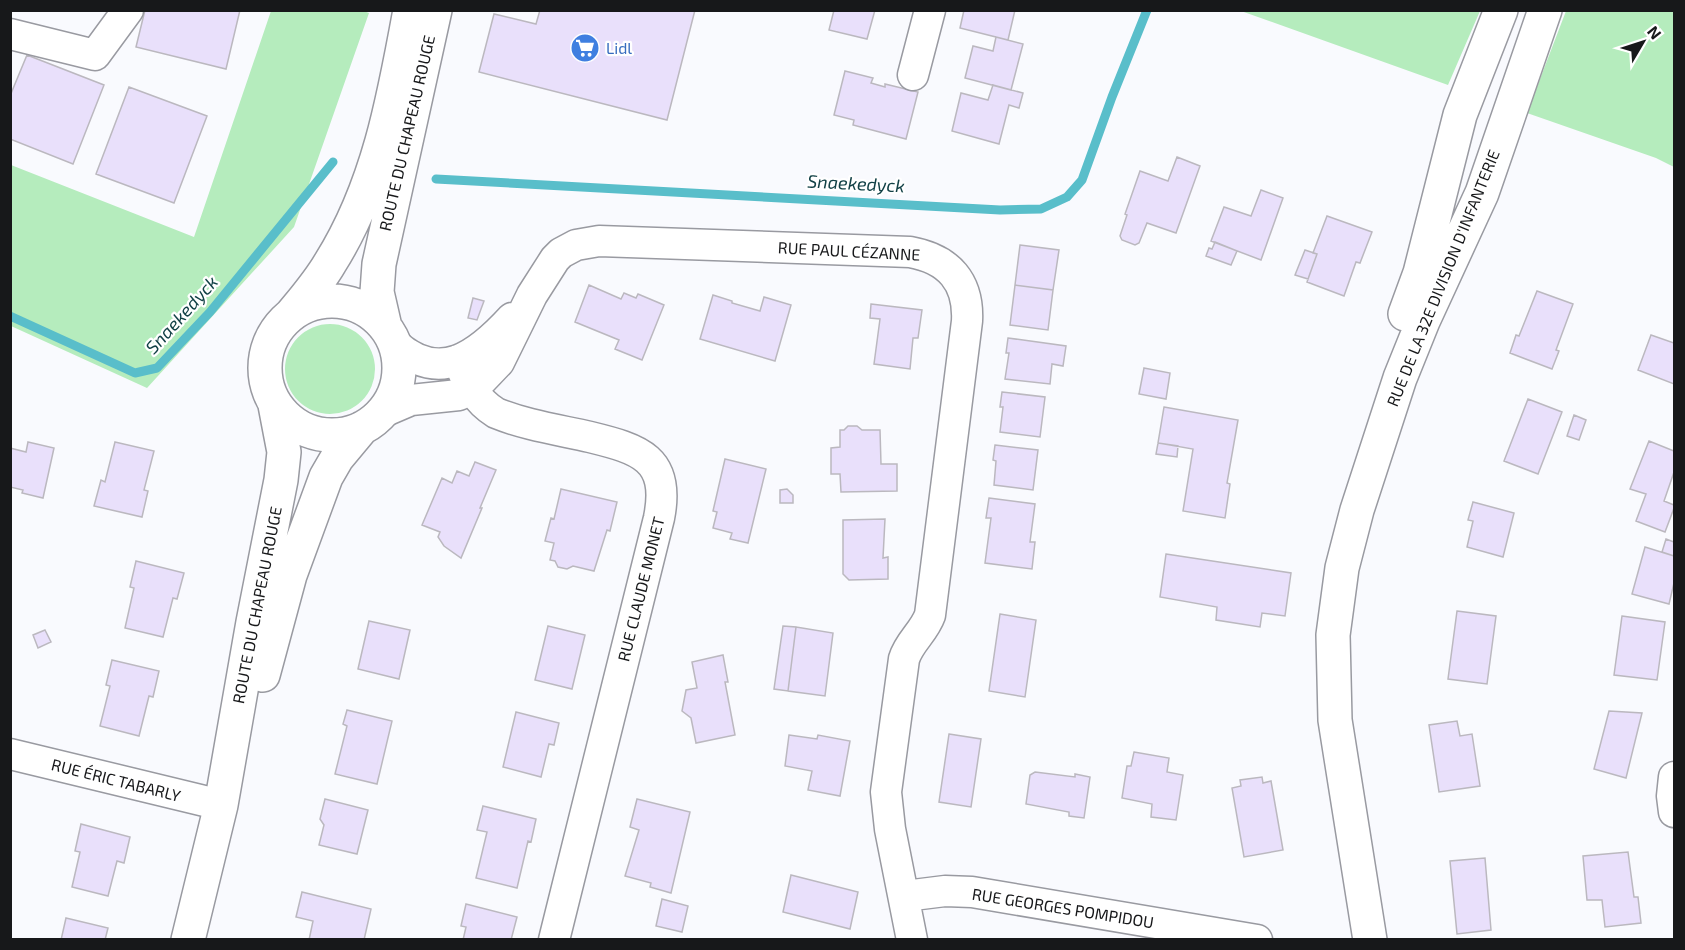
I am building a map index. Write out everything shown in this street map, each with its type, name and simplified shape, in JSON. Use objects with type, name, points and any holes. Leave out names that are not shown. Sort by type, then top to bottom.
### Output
[{"type":"street","points":[[10,34],[95,55],[128,10]]},
{"type":"street","name":"ROUTE DU CHAPEAU ROUGE","points":[[290,316],[334,256],[348,231],[372,175],[387,121],[410,10]]},
{"type":"street","name":"ROUTE DU CHAPEAU ROUGE","points":[[390,335],[377,292],[379,264],[435,10]]},
{"type":"street","points":[[913,75],[930,10]]},
{"type":"street","name":"RUE DE LA 32E DIVISION D'INFANTERIE","points":[[1352,939],[1317,721],[1315,642],[1322,582],[1355,456],[1420,273],[1455,132],[1471,84],[1501,10]]},
{"type":"street","name":"RUE DE LA 32E DIVISION D'INFANTERIE","points":[[1370,939],[1335,720],[1333,635],[1342,568],[1359,501],[1400,378],[1423,321],[1482,193],[1545,10]]},
{"type":"street","name":"RUE PAUL CÉZANNE","points":[[373,420],[411,400],[459,395],[487,376],[499,362],[532,295],[549,267],[561,253],[583,242],[910,252],[938,260],[961,284],[968,301],[968,310],[931,608],[927,623],[909,647],[904,659],[888,775],[888,815],[904,896]]},
{"type":"street","name":"RUE PAUL CÉZANNE","points":[[390,335],[405,352],[424,362],[446,364],[458,360],[487,343],[532,295]]},
{"type":"street","points":[[340,302],[365,310],[390,335],[399,363],[398,383],[390,401],[373,420],[337,435],[311,432],[288,419],[275,405],[266,380],[266,354],[277,330],[290,316],[314,304],[340,302]]},
{"type":"street","name":"RUE CLAUDE MONET","points":[[458,360],[471,389],[488,408],[505,417],[629,447],[651,463],[662,485],[662,505],[659,518],[554,939]]},
{"type":"street","name":"ROUTE DU CHAPEAU ROUGE","points":[[188,939],[221,806],[283,466],[282,436],[275,405]]},
{"type":"street","name":"ROUTE DU CHAPEAU ROUGE","points":[[221,806],[250,720],[301,545],[331,468],[342,451],[373,420]]},
{"type":"street","name":"RUE ÉRIC TABARLY","points":[[10,754],[221,806]]},
{"type":"street","points":[[1674,777],[1672,796],[1674,812]]},
{"type":"street","name":"RUE GEORGES POMPIDOU","points":[[904,896],[945,891],[972,892],[1257,939]]},
{"type":"street","points":[[904,896],[912,939]]},
{"type":"green space","points":[[361,10],[369,13],[294,227],[147,388],[11,326],[11,165],[194,237],[271,11]]},
{"type":"green space","points":[[1480,10],[1448,85],[1241,11]]},
{"type":"green space","points":[[1566,11],[1674,11],[1674,167],[1656,158],[1527,113]]},
{"type":"green space","points":[[330,324],[347,327],[362,337],[372,352],[375,369],[372,386],[362,401],[347,411],[330,414],[313,411],[298,401],[288,386],[285,369],[288,352],[298,337],[313,327]]},
{"type":"building","points":[[145,10],[240,10],[226,69],[136,47]]},
{"type":"building","name":"Lidl","points":[[540,10],[695,10],[667,120],[479,72],[494,14],[536,24]]},
{"type":"building","points":[[834,10],[875,10],[867,39],[829,30]]},
{"type":"building","points":[[964,10],[1015,10],[1008,40],[960,28]]},
{"type":"building","points":[[996,37],[1023,44],[1011,90],[965,78],[973,46],[993,51]]},
{"type":"building","points":[[27,55],[104,85],[73,164],[10,139],[10,96]]},
{"type":"building","points":[[845,71],[873,78],[871,83],[918,92],[906,139],[853,125],[854,120],[834,115]]},
{"type":"building","points":[[993,85],[1023,93],[1019,108],[1009,105],[999,144],[952,131],[961,93],[988,100]]},
{"type":"building","points":[[129,87],[207,116],[174,203],[96,174]]},
{"type":"building","points":[[1177,157],[1200,166],[1176,233],[1147,223],[1139,243],[1135,245],[1122,240],[1120,236],[1127,215],[1125,214],[1140,171],[1168,181]]},
{"type":"building","points":[[1261,190],[1283,198],[1261,260],[1211,241],[1224,207],[1251,216]]},
{"type":"building","points":[[1327,216],[1372,232],[1360,263],[1356,262],[1344,296],[1307,282],[1317,254],[1313,253]]},
{"type":"building","points":[[1215,242],[1237,251],[1231,265],[1206,256],[1209,248],[1212,249]]},
{"type":"building","points":[[1020,245],[1059,250],[1053,290],[1015,285]]},
{"type":"building","points":[[1305,250],[1317,254],[1308,279],[1295,275]]},
{"type":"building","points":[[589,285],[621,299],[624,293],[636,298],[638,294],[664,305],[642,360],[615,349],[619,340],[575,322]]},
{"type":"building","points":[[1015,285],[1053,290],[1048,330],[1010,325]]},
{"type":"building","points":[[1537,291],[1573,304],[1556,350],[1559,351],[1552,369],[1510,353]]},
{"type":"building","points":[[713,295],[760,311],[764,297],[791,305],[775,361],[700,339]]},
{"type":"building","points":[[473,298],[484,301],[477,320],[468,318]]},
{"type":"building","points":[[871,304],[922,310],[918,338],[913,338],[910,369],[874,364],[880,319],[870,318]]},
{"type":"building","points":[[1651,335],[1674,343],[1674,384],[1638,370]]},
{"type":"building","points":[[1008,338],[1066,346],[1063,366],[1052,364],[1050,384],[1005,379],[1009,353],[1006,353]]},
{"type":"building","points":[[1144,368],[1170,373],[1166,399],[1139,394]]},
{"type":"building","points":[[1002,392],[1045,397],[1040,437],[1000,432]]},
{"type":"building","points":[[1528,399],[1562,412],[1538,474],[1504,461]]},
{"type":"building","points":[[1164,407],[1238,420],[1227,483],[1230,484],[1225,518],[1183,511],[1193,449],[1158,443]]},
{"type":"building","points":[[1574,415],[1586,420],[1579,440],[1567,436]]},
{"type":"building","points":[[848,426],[857,426],[862,430],[880,430],[881,464],[897,464],[897,491],[841,492],[840,474],[831,474],[831,448],[840,447],[840,430]]},
{"type":"building","points":[[1649,441],[1674,451],[1674,472],[1664,501],[1674,505],[1674,508],[1665,532],[1636,521],[1646,494],[1630,489]]},
{"type":"building","points":[[28,442],[54,448],[43,498],[22,493],[23,490],[10,487],[10,448],[26,452]]},
{"type":"building","points":[[115,442],[154,451],[144,490],[148,491],[142,517],[94,506],[101,480],[105,482]]},
{"type":"building","points":[[1158,443],[1178,446],[1177,457],[1156,454]]},
{"type":"building","points":[[995,445],[1038,450],[1033,490],[994,485]]},
{"type":"building","points":[[725,459],[766,469],[748,543],[730,539],[732,533],[713,528],[717,512],[713,511]]},
{"type":"building","points":[[475,462],[496,470],[461,558],[444,546],[438,537],[440,532],[422,525],[442,478],[452,483],[457,471],[469,476]]},
{"type":"building","points":[[561,489],[617,502],[610,531],[607,530],[594,571],[573,566],[567,569],[558,567],[555,561],[550,560],[554,543],[545,541],[551,518],[554,519]]},
{"type":"building","points":[[787,489],[793,495],[793,503],[780,503],[780,490]]},
{"type":"building","points":[[989,498],[1035,504],[1030,542],[1035,542],[1032,569],[985,563],[991,518],[986,518]]},
{"type":"building","points":[[1473,502],[1514,513],[1503,557],[1467,547],[1473,521],[1468,520]]},
{"type":"building","points":[[885,519],[883,558],[888,557],[888,579],[849,580],[843,574],[843,520]]},
{"type":"building","points":[[1666,539],[1674,542],[1674,556],[1662,552]]},
{"type":"building","points":[[1645,547],[1674,556],[1674,583],[1669,604],[1632,594]]},
{"type":"building","points":[[1166,554],[1291,573],[1285,616],[1262,613],[1260,627],[1216,620],[1217,607],[1160,597]]},
{"type":"building","points":[[136,561],[184,573],[177,599],[173,598],[163,637],[125,628],[134,588],[130,587]]},
{"type":"building","points":[[1457,611],[1496,616],[1487,684],[1448,679]]},
{"type":"building","points":[[1000,614],[1036,620],[1025,697],[989,691]]},
{"type":"building","points":[[1622,616],[1665,622],[1657,680],[1614,675]]},
{"type":"building","points":[[369,621],[410,630],[399,679],[358,669]]},
{"type":"building","points":[[548,626],[585,635],[572,689],[535,680]]},
{"type":"building","points":[[783,626],[796,627],[788,691],[774,689]]},
{"type":"building","points":[[796,627],[833,633],[825,696],[788,691]]},
{"type":"building","points":[[45,630],[51,642],[38,648],[33,635]]},
{"type":"building","points":[[723,655],[728,682],[725,682],[735,735],[696,743],[691,718],[682,711],[686,690],[697,688],[692,662]]},
{"type":"building","points":[[112,660],[159,671],[153,697],[149,696],[139,736],[100,726],[110,686],[106,685]]},
{"type":"building","points":[[347,710],[392,721],[377,784],[335,774],[347,726],[343,724]]},
{"type":"building","points":[[1609,711],[1642,713],[1626,778],[1594,769]]},
{"type":"building","points":[[516,712],[559,723],[554,745],[549,744],[541,777],[503,767]]},
{"type":"building","points":[[1457,721],[1460,736],[1472,734],[1480,786],[1439,792],[1429,725]]},
{"type":"building","points":[[949,734],[981,739],[971,807],[939,802]]},
{"type":"building","points":[[789,735],[817,739],[818,735],[850,741],[840,796],[808,790],[812,771],[785,766]]},
{"type":"building","points":[[1134,752],[1169,758],[1167,772],[1183,775],[1176,820],[1151,817],[1152,804],[1122,798],[1127,766],[1131,766]]},
{"type":"building","points":[[1035,772],[1090,777],[1084,818],[1069,816],[1069,812],[1026,804],[1030,775]]},
{"type":"building","points":[[1262,777],[1263,783],[1271,781],[1283,850],[1244,857],[1232,788],[1241,786],[1240,780]]},
{"type":"building","points":[[325,799],[368,810],[357,854],[319,845],[324,825],[320,819]]},
{"type":"building","points":[[637,799],[690,812],[671,893],[650,887],[651,883],[625,876],[639,830],[630,827]]},
{"type":"building","points":[[483,806],[536,819],[531,842],[528,841],[517,888],[476,878],[487,832],[477,830]]},
{"type":"building","points":[[81,824],[130,837],[124,863],[117,861],[108,896],[72,887],[80,852],[75,851]]},
{"type":"building","points":[[1628,852],[1634,897],[1638,897],[1641,923],[1605,927],[1602,900],[1587,900],[1583,856]]},
{"type":"building","points":[[1485,858],[1491,930],[1457,934],[1450,861]]},
{"type":"building","points":[[791,875],[858,892],[850,929],[783,912]]},
{"type":"building","points":[[302,892],[371,909],[364,940],[309,940],[313,921],[296,917]]},
{"type":"building","points":[[662,899],[688,906],[682,932],[656,926]]},
{"type":"building","points":[[466,904],[517,917],[511,940],[463,940],[466,927],[461,926]]},
{"type":"building","points":[[66,918],[108,928],[105,940],[61,940]]},
{"type":"waterway","name":"Snaekedyck","points":[[436,179],[1000,210],[1041,209],[1067,197],[1082,180],[1147,10]]},
{"type":"waterway","name":"Snaekedyck","points":[[10,316],[135,373],[157,368],[210,312],[333,162]]},
{"type":"place","name":"Lidl","points":[[585,48]]}]
